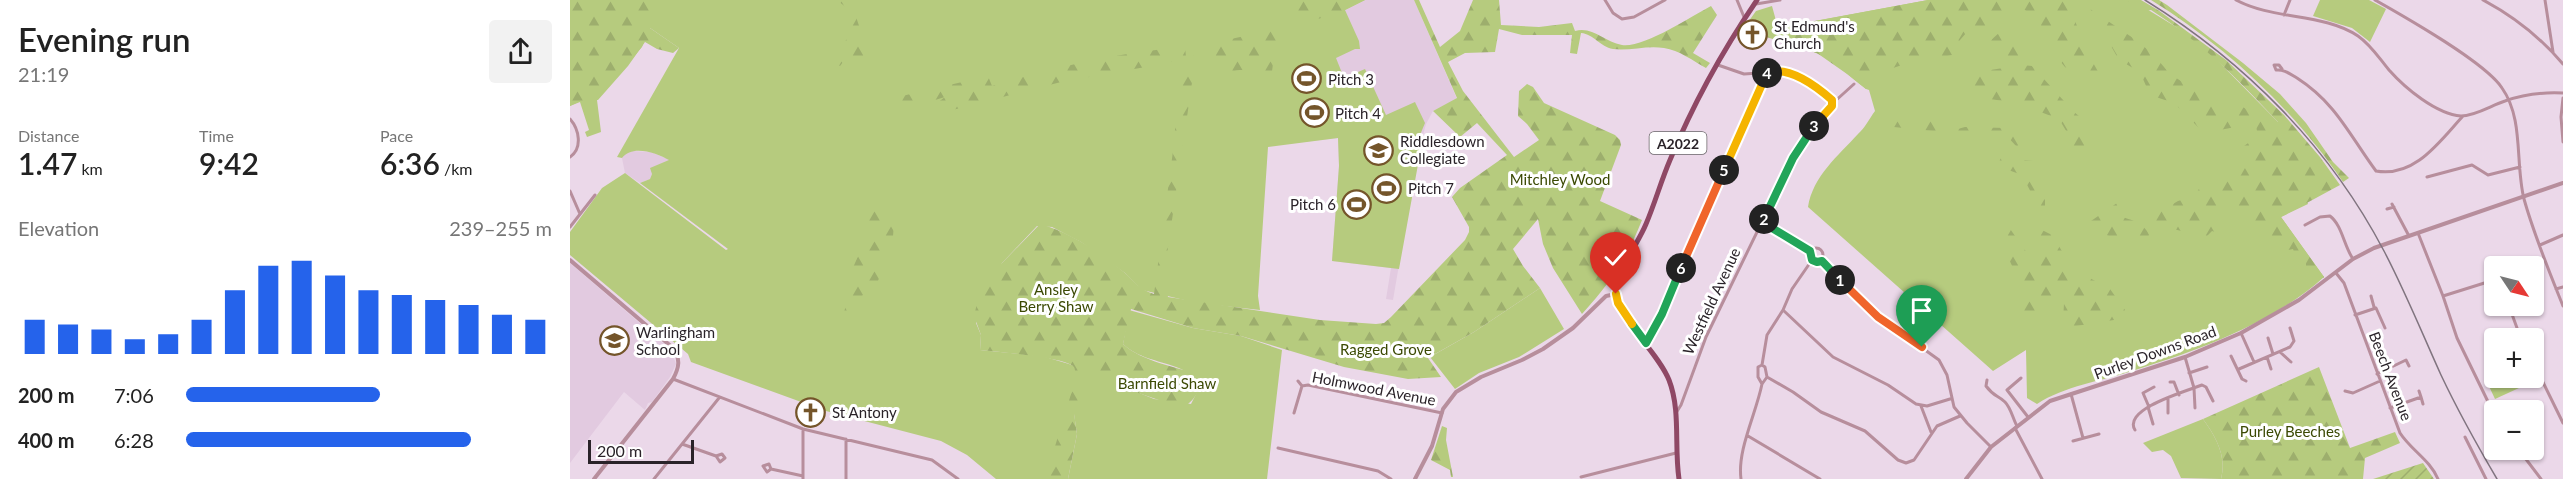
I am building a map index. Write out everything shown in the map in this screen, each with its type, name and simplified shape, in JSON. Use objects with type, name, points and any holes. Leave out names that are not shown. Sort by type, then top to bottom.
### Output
[{"type":"main road","name":"A2022","points":[[1616,294],[1619,278],[1646,226],[1671,159],[1716,64],[1756,2]]},
{"type":"main road","points":[[1616,294],[1624,314],[1660,361],[1669,380],[1676,413],[1676,453],[1679,479]]},
{"type":"street","points":[[1605,0],[1613,13],[1622,19],[1634,17],[1665,0]]},
{"type":"street","points":[[1737,0],[1745,19]]},
{"type":"street","points":[[1756,2],[1780,0]]},
{"type":"street","points":[[2236,0],[2266,11],[2351,32],[2364,41],[2390,72],[2413,92],[2442,109],[2463,116]]},
{"type":"street","points":[[2284,15],[2290,0]]},
{"type":"street","points":[[2375,0],[2475,63],[2496,80],[2509,99],[2517,136],[2524,197],[2543,256]]},
{"type":"street","points":[[2483,0],[2507,14],[2553,52],[2563,64]]},
{"type":"street","points":[[2545,0],[2553,52]]},
{"type":"street","points":[[1716,64],[1744,74],[1784,73],[1804,79],[1825,94],[1833,103]]},
{"type":"street","points":[[2282,69],[2307,85],[2332,106],[2376,171],[2382,172],[2403,168],[2423,160],[2463,116],[2509,99],[2538,93],[2563,93]]},
{"type":"street","points":[[1646,343],[1662,314],[1768,72]]},
{"type":"street","name":"Westfield Avenue","points":[[1676,413],[1706,337],[1803,141],[1833,103],[1854,84]]},
{"type":"street","points":[[2563,98],[2561,117],[2563,142]]},
{"type":"street","points":[[570,119],[574,124],[579,145],[575,154],[570,157]]},
{"type":"street","points":[[2427,177],[2472,165],[2488,176],[2520,167]]},
{"type":"street","name":"Purley Downs Road","points":[[1966,479],[1991,447],[2053,400],[2185,357],[2241,333],[2299,300],[2353,259],[2374,248],[2563,183]]},
{"type":"street","points":[[570,191],[580,214]]},
{"type":"street","points":[[570,227],[595,195]]},
{"type":"street","points":[[2387,209],[2393,205],[2409,237]]},
{"type":"street","points":[[2308,225],[2325,215],[2330,216],[2337,225],[2344,245],[2353,259]]},
{"type":"street","points":[[1762,222],[1810,251],[1812,260],[1792,289],[1783,310],[1766,338],[1762,365],[1758,367],[1757,372],[1762,384]]},
{"type":"street","points":[[2418,233],[2457,338],[2487,400]]},
{"type":"street","points":[[2540,244],[2563,235]]},
{"type":"street","points":[[1810,251],[1814,248],[1819,249],[1823,255],[1822,261]]},
{"type":"street","points":[[2544,258],[2563,306]]},
{"type":"street","points":[[570,260],[673,348],[679,365],[673,379],[594,479]]},
{"type":"street","points":[[1812,260],[1822,261]]},
{"type":"street","points":[[1822,261],[1875,315],[1935,357],[1947,373],[1950,399],[1960,416],[1991,447]]},
{"type":"street","name":"Beech Avenue","points":[[2336,273],[2344,283],[2390,408],[2406,442],[2433,468],[2438,479]]},
{"type":"street","points":[[2443,296],[2484,283]]},
{"type":"street","points":[[2556,289],[2563,287]]},
{"type":"street","points":[[1415,479],[1432,446],[1442,413],[1451,398],[1465,385],[1543,349],[1573,328],[1606,296],[1616,294]]},
{"type":"street","points":[[2371,296],[2374,307],[2380,312],[2385,328]]},
{"type":"street","points":[[2355,315],[2374,307]]},
{"type":"street","points":[[1783,310],[1834,358],[1891,386],[1921,406],[1931,432]]},
{"type":"street","points":[[2239,369],[2290,346],[2294,340],[2289,328]]},
{"type":"street","points":[[2241,333],[2254,362]]},
{"type":"street","points":[[2268,339],[2273,355]]},
{"type":"street","points":[[2280,352],[2291,362]]},
{"type":"street","points":[[2405,355],[2409,366]]},
{"type":"street","points":[[2231,356],[2242,379],[2246,381]]},
{"type":"street","points":[[2185,357],[2194,388],[2195,408]]},
{"type":"street","points":[[2266,357],[2271,369]]},
{"type":"street","points":[[2377,374],[2406,360]]},
{"type":"street","points":[[1741,479],[1741,460],[1762,384],[1767,377],[1766,368],[1762,365]]},
{"type":"street","points":[[2189,373],[2207,366]]},
{"type":"street","points":[[1767,377],[1789,389],[1821,412],[1867,432],[1903,463],[1913,461],[1931,432],[1943,422],[1960,416]]},
{"type":"street","points":[[2021,378],[2007,390],[2028,417]]},
{"type":"street","points":[[673,379],[803,429],[932,460],[958,479]]},
{"type":"street","points":[[1987,380],[1986,386],[1994,397],[2003,400],[2009,406],[2016,427],[2042,479]]},
{"type":"street","name":"Holmwood Avenue","points":[[1298,381],[1302,386],[1442,413]]},
{"type":"street","points":[[2344,391],[2353,393],[2380,381]]},
{"type":"street","points":[[2170,382],[2174,382],[2179,395]]},
{"type":"street","points":[[2544,384],[2563,423]]},
{"type":"street","name":"Holmwood Avenue","points":[[1294,413],[1302,386]]},
{"type":"street","points":[[2135,430],[2132,425],[2133,419],[2139,412],[2194,388],[2205,386],[2213,401]]},
{"type":"street","points":[[2153,424],[2143,393],[2154,387]]},
{"type":"street","points":[[2419,391],[2423,404]]},
{"type":"street","points":[[2071,394],[2083,438]]},
{"type":"street","points":[[2390,408],[2421,397]]},
{"type":"street","points":[[654,479],[719,398]]},
{"type":"street","points":[[1921,406],[1950,399]]},
{"type":"street","points":[[2168,399],[2168,413]]},
{"type":"street","points":[[771,469],[803,478],[803,429]]},
{"type":"street","points":[[2073,441],[2099,434]]},
{"type":"street","points":[[1748,436],[1820,479]]},
{"type":"street","points":[[2465,437],[2486,479]]},
{"type":"street","points":[[846,439],[846,479]]},
{"type":"street","points":[[682,444],[716,456]]},
{"type":"street","points":[[1278,448],[1378,471],[1391,479]]},
{"type":"street","points":[[1581,477],[1676,453]]},
{"type":"street","points":[[2527,460],[2541,479]]},
{"type":"shaded area","name":"Riddlesdown Collegiate","points":[[1365,0],[1414,0],[1457,99],[1433,111],[1426,124],[1418,154],[1393,300],[1386,299],[1391,268],[1332,261],[1339,166],[1338,138],[1268,146],[1345,10]]},
{"type":"shaded area","points":[[651,152],[670,160],[652,174],[650,179],[640,183],[625,173],[622,158],[626,153]]},
{"type":"shaded area","name":"Warlingham School","points":[[570,263],[671,350],[676,364],[670,377],[652,402],[648,403],[645,410],[624,392],[570,463]]},
{"type":"green space","points":[[570,0],[1365,0],[1345,10],[1359,41],[1360,49],[1336,58],[1344,78],[1365,69],[1386,115],[1415,102],[1425,123],[1420,135],[1423,137],[1399,269],[1332,261],[1339,166],[1338,138],[1268,147],[1258,296],[1260,310],[1197,303],[1142,290],[1125,273],[1081,242],[1052,227],[1037,226],[1002,263],[976,323],[981,335],[980,350],[1042,356],[1069,364],[1154,399],[1191,404],[1202,382],[1176,367],[1141,356],[1123,344],[1129,310],[1193,328],[1241,336],[1282,350],[1267,479],[1068,479],[1077,434],[1074,414],[1053,479],[996,479],[967,455],[941,441],[826,411],[691,362],[688,354],[570,255],[570,232],[602,188],[625,173],[726,250],[728,249],[640,183],[650,179],[652,174],[650,168],[669,160],[645,151],[632,151],[622,158],[617,157],[679,48],[650,28],[642,47],[597,100],[601,132],[587,137],[585,132],[589,130],[580,102],[570,106]]},
{"type":"green space","points":[[570,0],[651,0],[650,28],[679,48],[673,53],[657,49],[645,42],[628,66],[598,100],[580,101],[570,106]]},
{"type":"green space","points":[[829,0],[852,0],[862,32],[871,44],[886,53],[843,62],[840,66],[837,64],[850,29],[851,11],[838,1]]},
{"type":"green space","points":[[1299,0],[1365,0],[1345,10],[1300,25],[1292,21],[1292,8]]},
{"type":"green space","points":[[1414,0],[1419,0],[1440,47],[1460,31],[1473,0],[1499,0],[1501,25],[1539,27],[1572,23],[1575,31],[1593,32],[1622,45],[1631,45],[1654,37],[1711,6],[1717,15],[1693,53],[1710,63],[1706,68],[1670,49],[1652,47],[1613,49],[1581,33],[1577,54],[1570,53],[1572,35],[1522,35],[1499,29],[1495,52],[1465,53],[1448,62],[1463,91],[1514,157],[1539,140],[1518,116],[1519,91],[1527,84],[1533,87],[1544,103],[1615,135],[1620,140],[1621,145],[1600,201],[1642,220],[1624,259],[1601,291],[1582,314],[1553,268],[1543,244],[1538,219],[1513,249],[1540,288],[1474,332],[1428,358],[1441,377],[1408,379],[1344,367],[1241,336],[1193,328],[1131,309],[1123,344],[1149,359],[1200,375],[1197,394],[1182,408],[1086,375],[1074,413],[1077,434],[1068,479],[1045,479],[1075,381],[1075,369],[1068,363],[1058,360],[980,350],[981,335],[974,316],[980,291],[1002,263],[1040,224],[1063,232],[1085,244],[1116,265],[1141,288],[1154,294],[1173,151],[1181,67],[1187,61],[1195,62],[1164,275],[1168,297],[1320,320],[1384,323],[1465,240],[1469,227],[1452,197],[1460,188],[1507,155],[1477,123],[1460,137],[1433,111],[1457,98]]},
{"type":"green space","points":[[1928,0],[2132,0],[2186,33],[2208,51],[2278,122],[2308,204],[2281,217],[2324,277],[2282,308],[2208,345],[2120,375],[2071,388],[2037,404],[2027,398],[2026,350],[1993,371],[1808,207],[1821,176],[1863,129],[1875,111],[1869,90],[1823,56],[1763,34],[1746,25],[1756,11],[1772,6],[1778,28]]},
{"type":"green space","points":[[1928,0],[2067,0],[2087,52],[2114,100],[2104,96],[2089,81],[2065,67],[2054,54],[2046,32],[2033,15],[2020,7],[2011,16],[1988,27],[1967,32],[1960,40],[1957,52],[1952,55],[1915,65],[1905,64],[1875,74],[1869,80],[1869,89],[1817,53],[1763,36],[1764,32],[1777,28]]},
{"type":"green space","points":[[2126,0],[2141,0],[2158,10],[2226,60],[2284,115],[2320,157],[2340,185],[2281,217],[2323,278],[2314,270],[2306,267],[2306,263],[2295,263],[2294,267],[2289,266],[2287,262],[2296,258],[2293,249],[2280,250],[2270,246],[2246,220],[2230,209],[2219,210],[2215,217],[2215,223],[2222,234],[2212,231],[2206,237],[2161,226],[2149,217],[2152,213],[2161,211],[2178,201],[2195,196],[2200,187],[2210,182],[2220,184],[2225,177],[2230,176],[2233,182],[2237,182],[2245,168],[2255,164],[2241,151],[2258,136],[2255,121],[2259,120],[2266,125],[2278,122],[2234,76],[2186,35],[2151,10],[2146,11]]},
{"type":"green space","points":[[2151,0],[2159,0],[2167,5],[2280,94],[2306,123],[2333,162],[2349,178],[2343,182],[2281,105],[2232,59],[2179,18]]},
{"type":"green space","points":[[2320,0],[2369,0],[2386,9],[2370,42],[2352,28],[2313,16]]},
{"type":"green space","points":[[2090,9],[2133,38],[2152,53],[2170,74],[2201,94],[2226,104],[2235,103],[2254,113],[2247,120],[2251,124],[2204,133],[2174,103],[2150,95],[2140,72],[2119,60]]},
{"type":"green space","points":[[2013,29],[2030,57],[2026,62],[1988,56],[1990,41],[2000,32]]},
{"type":"green space","points":[[1273,30],[1277,33],[1271,79],[1244,70],[1225,75],[1200,56],[1193,56],[1193,47]]},
{"type":"green space","points":[[1185,47],[1186,57],[1168,63],[1061,82],[937,114],[933,106],[945,97],[908,108],[897,104],[896,101],[902,96],[988,76],[992,86],[1088,61]]},
{"type":"green space","points":[[2022,65],[2032,66],[2085,121],[2090,136],[2082,150],[2071,150],[2068,134],[2059,119],[2017,103],[1990,99],[1972,92],[1968,87],[1978,72]]},
{"type":"green space","points":[[1889,115],[1899,119],[1925,119],[1954,130],[1965,127],[2007,128],[2019,146],[2017,147],[2004,133],[1956,136],[1884,126],[1883,120]]},
{"type":"green space","points":[[2001,158],[2033,161],[2037,164],[2040,193],[2045,200],[2045,211],[2041,212],[2022,175],[1998,164]]},
{"type":"green space","points":[[882,199],[885,202],[887,218],[894,224],[893,236],[877,284],[858,299],[845,321],[841,322],[851,289],[852,270],[865,240],[870,213]]},
{"type":"green space","points":[[2117,203],[2121,203],[2121,207],[2112,214],[2143,226],[2149,235],[2147,239],[2133,241],[2117,239],[2090,226],[2091,221]]},
{"type":"green space","points":[[1999,223],[2008,226],[2037,267],[2042,263],[2043,248],[2035,236],[2040,229],[2052,235],[2073,269],[2110,289],[2125,310],[2120,319],[2070,327],[2063,321],[2065,286],[2054,297],[2039,322],[2019,307],[2022,288],[1995,228]]},
{"type":"green space","points":[[1540,288],[1564,329],[1519,357],[1479,373],[1455,389],[1430,357],[1474,332]]},
{"type":"green space","name":"Purley Beeches","points":[[2319,367],[2350,448],[2395,432],[2400,443],[2365,458],[2363,479],[2221,479],[2223,462],[2219,447],[2203,419]]},
{"type":"green space","points":[[2490,388],[2519,388],[2495,399]]},
{"type":"green space","points":[[2203,419],[2219,447],[2223,462],[2221,479],[2181,478],[2171,456],[2163,450],[2152,452],[2143,443]]},
{"type":"green space","points":[[1442,426],[1447,428],[1446,440],[1453,477],[1451,477],[1450,470],[1431,460]]},
{"type":"green space","points":[[2423,463],[2434,479],[2373,479]]},
{"type":"railway","points":[[2145,0],[2182,24],[2250,79],[2311,142],[2338,176],[2384,251],[2447,388],[2497,479]]},
{"type":"place","name":"St Edmund's Church","points":[[1753,35]]},
{"type":"place","name":"Pitch 3","points":[[1307,79]]},
{"type":"place","name":"Pitch 4","points":[[1314,113]]},
{"type":"place","name":"Riddlesdown Collegiate","points":[[1379,150]]},
{"type":"place","name":"Pitch 7","points":[[1387,188]]},
{"type":"place","name":"Pitch 6","points":[[1357,204]]},
{"type":"place","name":"Warlingham School","points":[[615,341]]},
{"type":"place","name":"St Antony","points":[[811,412]]},
{"type":"route","points":[[1616,294],[1624,314],[1646,343],[1662,314],[1768,72],[1784,73],[1811,83],[1833,103],[1803,141],[1762,222],[1810,251],[1810,258],[1813,261],[1822,261],[1875,315],[1922,347]]},
{"type":"park label","name":"Mitchley Wood","points":[[1560,179]]},
{"type":"park label","name":"Ansley Berry Shaw","points":[[1056,298]]},
{"type":"park label","name":"Ragged Grove","points":[[1386,349]]},
{"type":"park label","name":"Barnfield Shaw","points":[[1167,383]]}]
